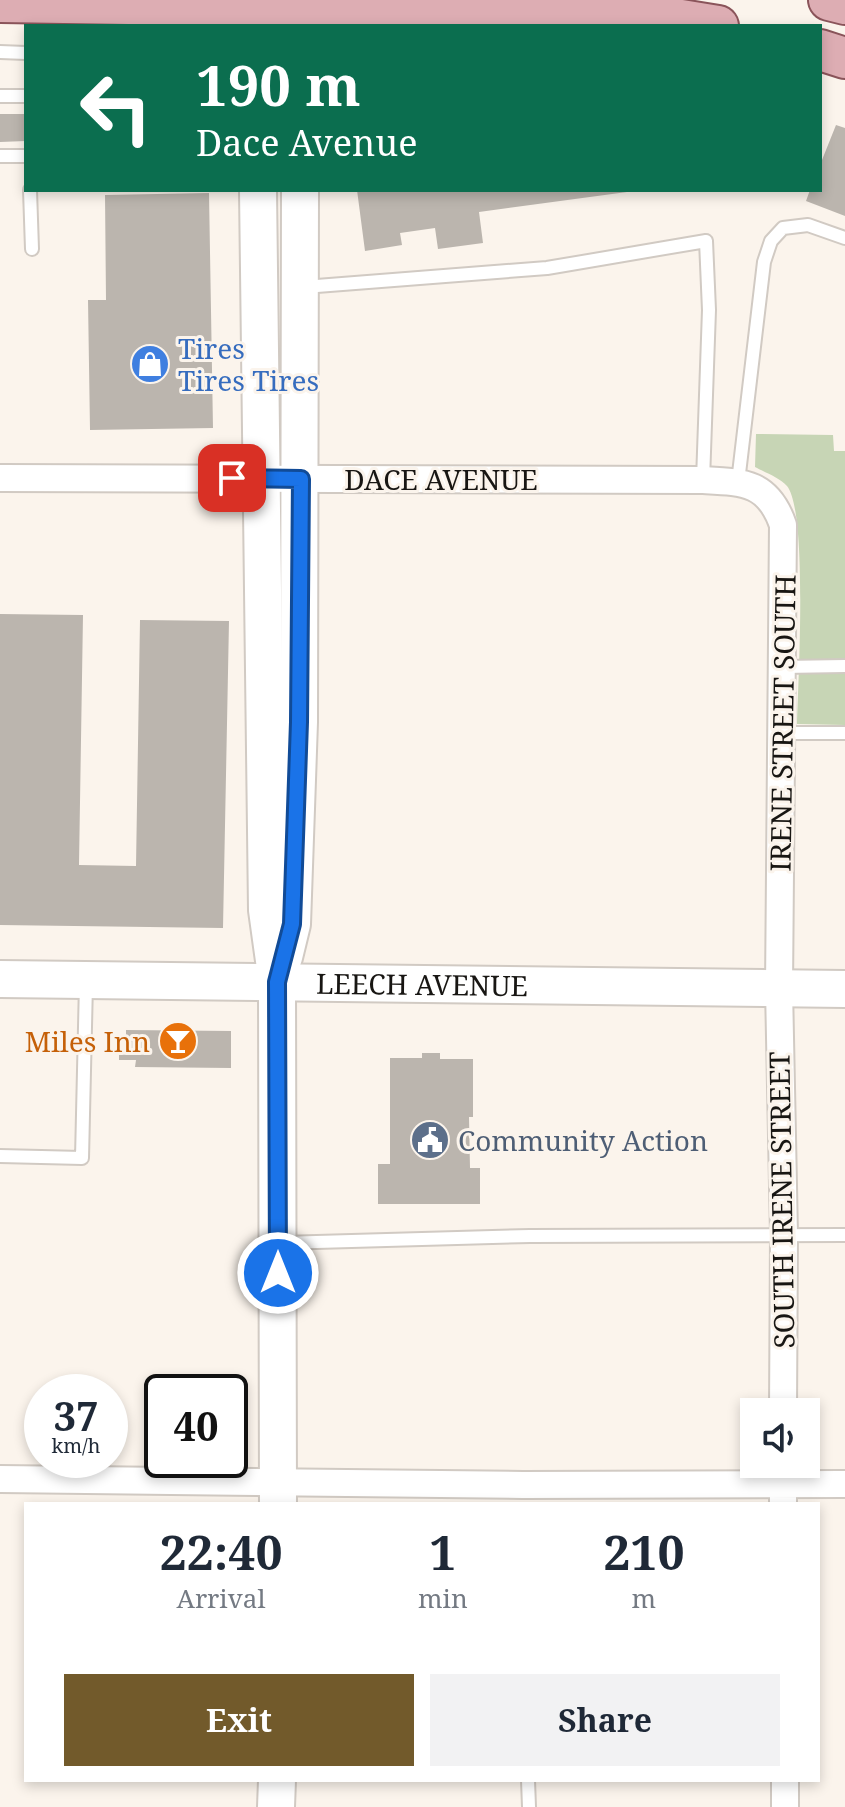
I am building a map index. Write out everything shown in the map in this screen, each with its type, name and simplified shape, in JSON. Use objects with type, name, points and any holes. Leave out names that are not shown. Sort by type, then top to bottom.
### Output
[{"type":"main road","points":[[829,0],[845,4]]},
{"type":"main road","points":[[0,2],[258,11],[479,5],[638,13],[706,24]]},
{"type":"main road","points":[[822,51],[845,58]]},
{"type":"street","points":[[258,192],[267,910],[277,982],[278,1494]]},
{"type":"street","points":[[277,982],[292,924],[299,722],[300,192]]},
{"type":"street","name":"DACE AVENUE","points":[[0,478],[738,482]]},
{"type":"street","name":"IRENE STREET SOUTH","points":[[738,482],[760,489],[777,507],[783,525],[779,988]]},
{"type":"street","name":"LEECH AVENUE","points":[[0,979],[845,989]]},
{"type":"street","name":"SOUTH IRENE STREET","points":[[779,988],[784,1235],[783,1398]]},
{"type":"street","points":[[0,1479],[278,1494],[845,1484]]},
{"type":"street","points":[[276,1807],[277,1782]]},
{"type":"street","points":[[785,1782],[785,1807]]},
{"type":"lane","points":[[0,52],[24,53]]},
{"type":"lane","points":[[0,96],[24,96]]},
{"type":"lane","points":[[0,156],[24,156]]},
{"type":"lane","points":[[30,192],[32,249]]},
{"type":"lane","points":[[738,482],[764,262],[771,241],[783,228],[808,225],[845,238]]},
{"type":"lane","points":[[301,287],[547,268],[706,241],[709,310],[703,480]]},
{"type":"lane","points":[[783,667],[845,666]]},
{"type":"lane","points":[[782,733],[845,733]]},
{"type":"lane","points":[[0,1156],[82,1158],[86,980]]},
{"type":"lane","points":[[278,1243],[530,1236],[845,1235]]},
{"type":"lane","points":[[528,1782],[529,1807]]},
{"type":"green space","points":[[756,434],[833,435],[834,451],[845,451],[845,725],[797,724],[798,528],[794,502],[787,486],[755,467]]},
{"type":"building","points":[[0,114],[24,114],[24,141],[0,142]]},
{"type":"building","points":[[836,125],[845,128],[845,216],[806,201],[809,192],[822,192],[822,160]]},
{"type":"building","points":[[357,192],[627,192],[479,212],[483,243],[438,249],[435,228],[400,233],[402,245],[365,251]]},
{"type":"building","name":"Tires Tires Tires","points":[[209,193],[213,428],[90,430],[88,300],[106,300],[105,195]]},
{"type":"building","points":[[0,614],[83,615],[79,865],[136,866],[140,620],[229,621],[223,928],[0,925]]},
{"type":"building","name":"Miles Inn","points":[[126,1030],[231,1031],[231,1068],[135,1067],[136,1060],[119,1060],[119,1051],[126,1051]]},
{"type":"building","name":"Community Action","points":[[422,1053],[440,1053],[440,1059],[473,1059],[473,1117],[469,1117],[470,1168],[480,1168],[480,1204],[378,1204],[378,1164],[390,1164],[390,1058],[422,1058]]},
{"type":"place","name":"Tires Tires Tires","points":[[150,364]]},
{"type":"place","name":"Miles Inn","points":[[178,1041]]},
{"type":"place","name":"Community Action","points":[[430,1140]]},
{"type":"route","points":[[232,478],[301,479],[299,722],[292,924],[277,982],[278,1273]]}]
